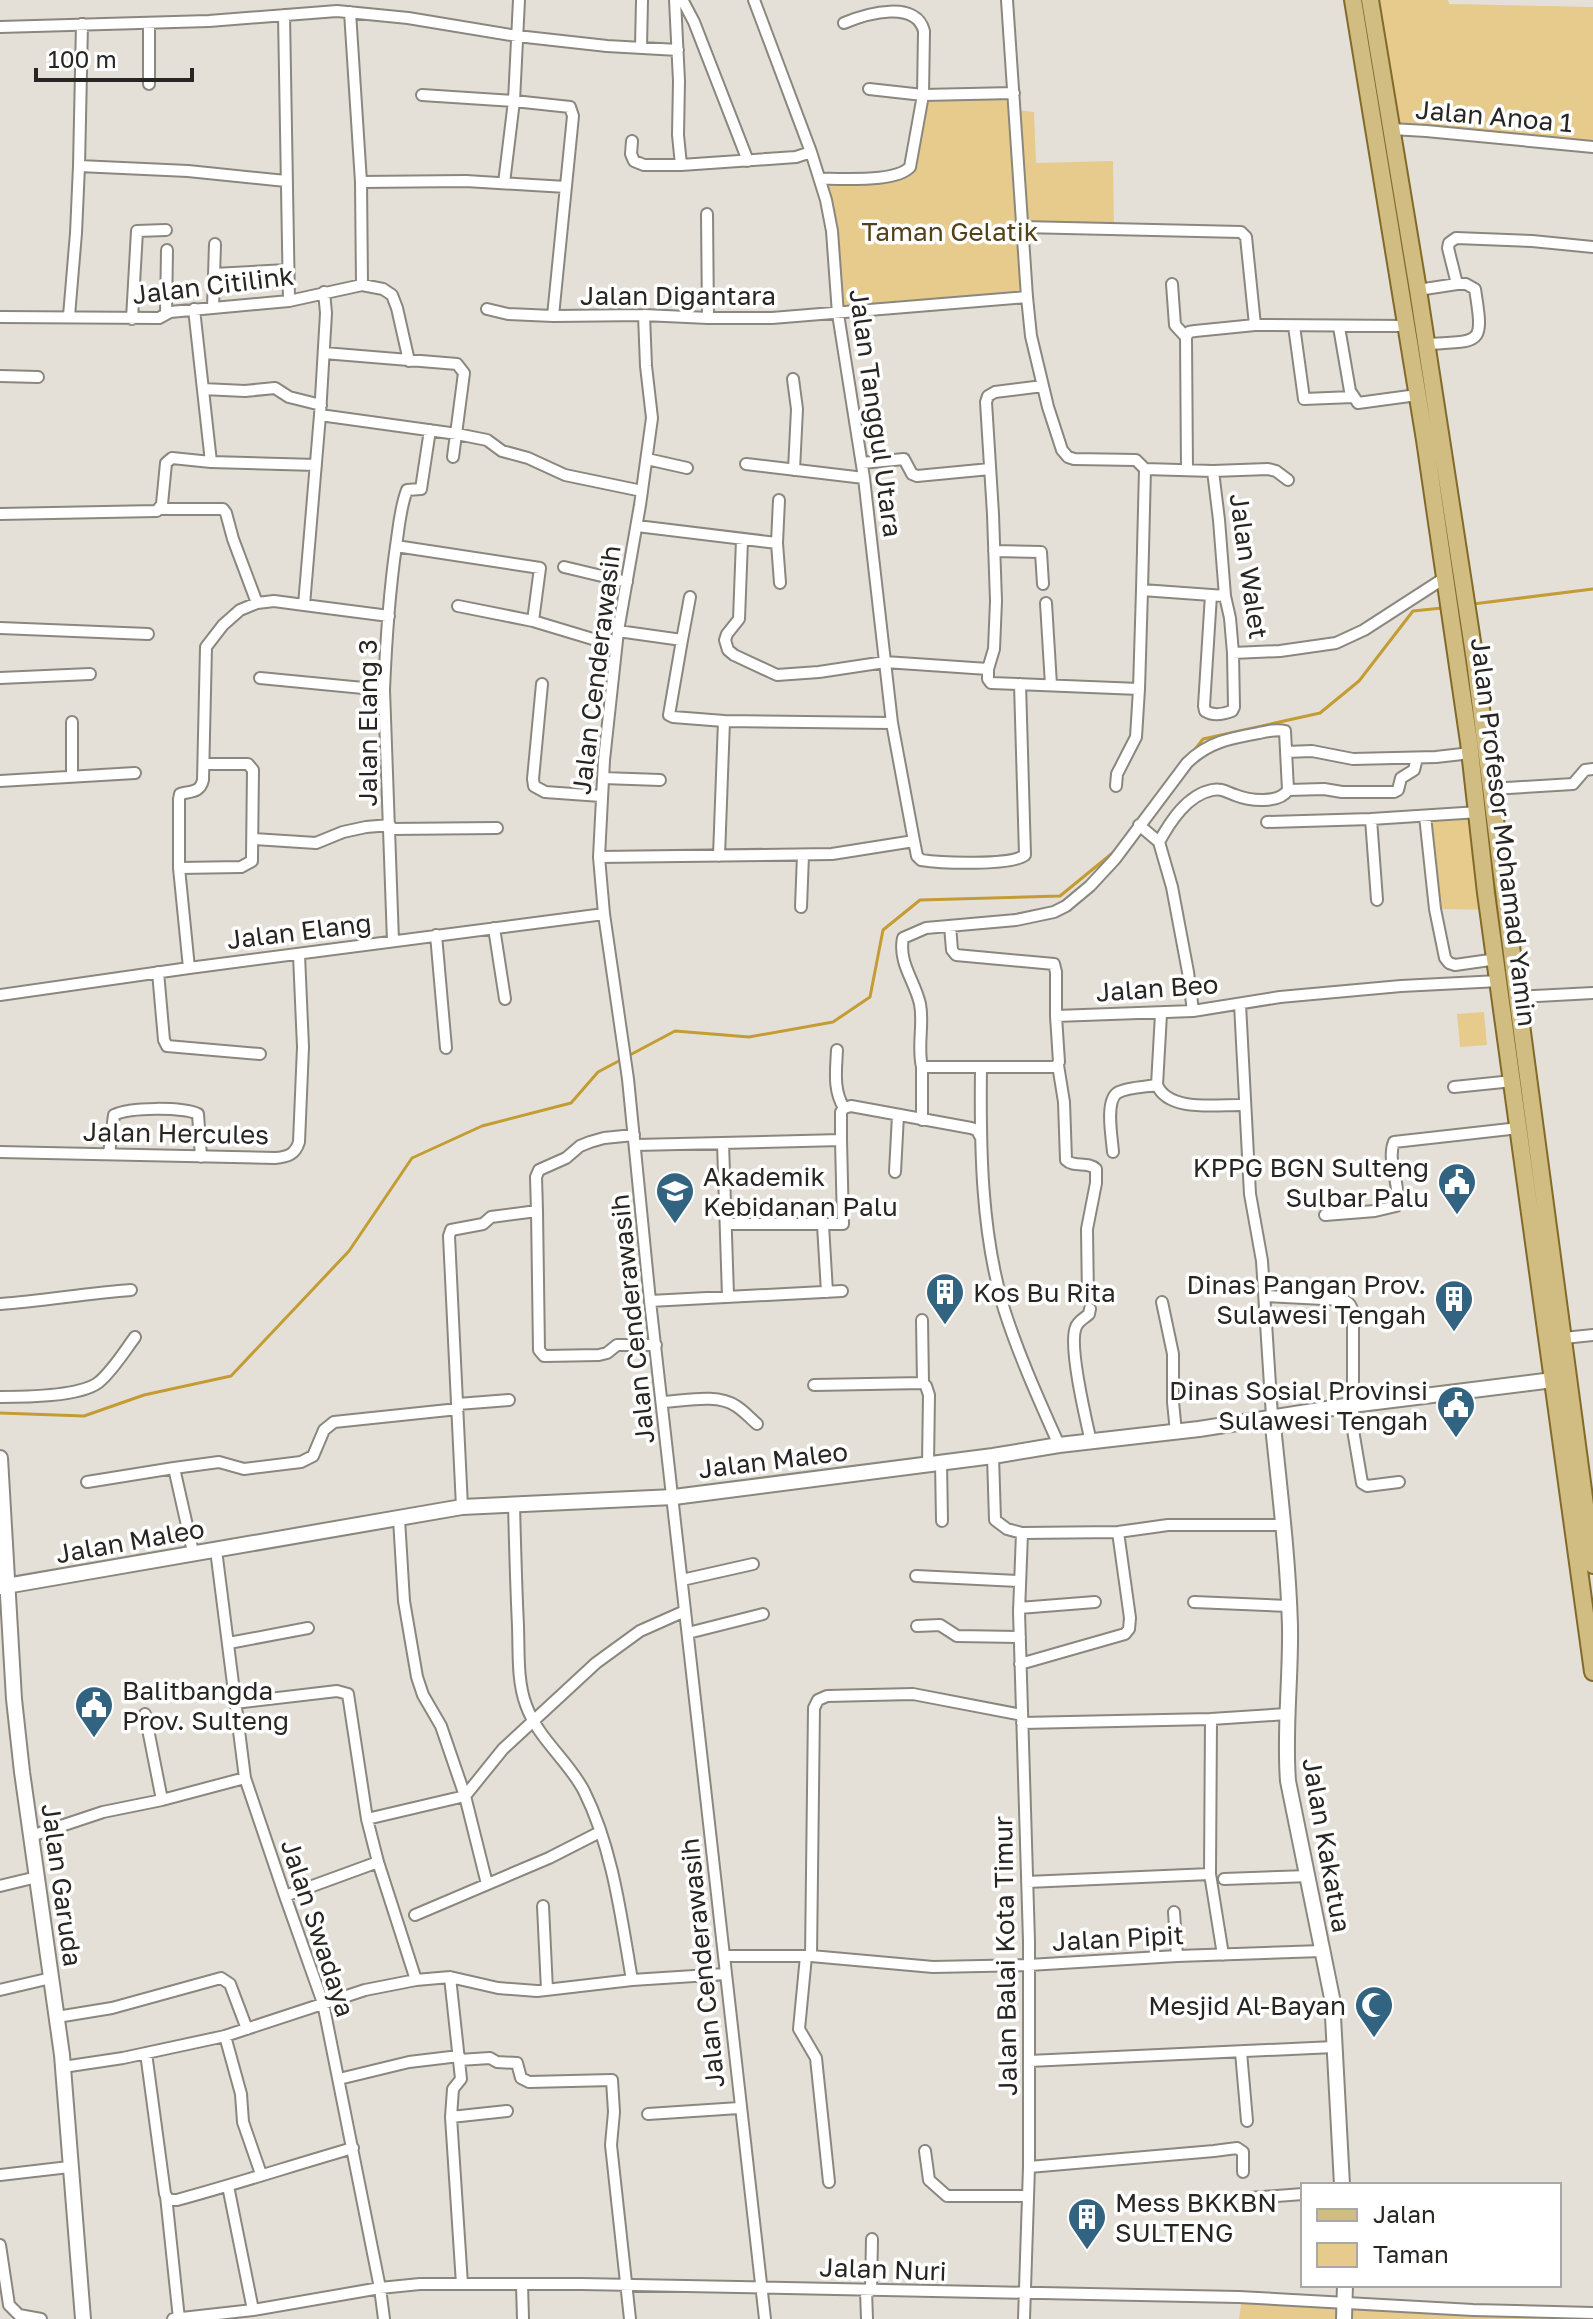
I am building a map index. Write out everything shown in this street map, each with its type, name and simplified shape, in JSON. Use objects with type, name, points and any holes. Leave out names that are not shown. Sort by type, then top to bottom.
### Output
[{"type":"main road","name":"Jalan Profesor Mohamad Yamin","points":[[1353,0],[1417,395],[1460,615],[1475,745],[1486,893],[1593,1672]]},
{"type":"main road","name":"Jalan Profesor Mohamad Yamin","points":[[1370,0],[1426,344],[1452,583]]},
{"type":"main road","name":"Jalan Profesor Mohamad Yamin","points":[[1475,745],[1491,789],[1564,1338],[1586,1457],[1593,1565]]},
{"type":"street","points":[[504,183],[514,101],[519,0]]},
{"type":"street","points":[[641,48],[642,0]]},
{"type":"street","points":[[681,165],[677,0],[684,3],[694,22],[748,161]]},
{"type":"street","name":"Jalan Tanggul Utara","points":[[754,0],[805,154],[820,179],[832,231],[833,315],[862,463],[885,662],[888,723],[907,842]]},
{"type":"street","points":[[1007,0],[1027,297],[1031,336],[1043,386],[995,392],[988,396],[986,402],[996,601],[994,649],[988,679],[991,683],[1139,689]]},
{"type":"street","points":[[820,179],[887,177],[907,171],[923,95],[924,31],[916,14],[895,9],[866,14],[844,23]]},
{"type":"street","points":[[0,27],[209,21],[337,11],[408,18],[517,36],[678,50]]},
{"type":"street","points":[[350,12],[361,182],[362,285]]},
{"type":"street","points":[[284,15],[289,301]]},
{"type":"street","points":[[149,23],[149,84]]},
{"type":"street","points":[[69,316],[79,166],[82,24]]},
{"type":"street","points":[[869,89],[923,95],[1014,93]]},
{"type":"street","points":[[422,95],[514,101]]},
{"type":"street","name":"Jalan Digantara","points":[[514,101],[570,107],[573,116],[553,316],[708,318],[833,315],[1027,297]]},
{"type":"street","name":"Jalan Anoa 1","points":[[1391,129],[1593,147]]},
{"type":"street","points":[[632,141],[634,161],[644,165],[748,161],[805,154]]},
{"type":"street","points":[[79,166],[188,171],[286,181]]},
{"type":"street","points":[[361,182],[504,183],[566,187]]},
{"type":"street","points":[[707,214],[708,318]]},
{"type":"street","points":[[1022,227],[1241,232],[1246,237],[1255,325]]},
{"type":"street","points":[[132,319],[136,232],[166,230]]},
{"type":"street","points":[[1457,284],[1448,248],[1456,238],[1593,247]]},
{"type":"street","points":[[213,308],[215,244]]},
{"type":"street","points":[[166,313],[167,250]]},
{"type":"street","points":[[214,274],[287,270]]},
{"type":"street","points":[[1172,284],[1175,325],[1186,337]]},
{"type":"street","points":[[1418,290],[1466,284],[1475,289],[1481,325],[1477,335],[1467,342],[1426,344]]},
{"type":"street","name":"Jalan Citilink","points":[[0,317],[159,318],[166,313],[194,309],[289,301],[362,285],[383,289],[392,295],[409,361]]},
{"type":"street","points":[[304,605],[324,353],[324,292]]},
{"type":"street","points":[[194,309],[211,462]]},
{"type":"street","points":[[487,309],[508,314],[553,316]]},
{"type":"street","name":"Jalan Cenderawasih","points":[[644,315],[652,418],[616,646],[601,796],[599,857],[635,1140],[650,1301],[765,2319]]},
{"type":"street","points":[[1187,470],[1186,337],[1189,332],[1255,325],[1407,326]]},
{"type":"street","points":[[1294,326],[1304,399],[1353,397]]},
{"type":"street","points":[[1339,327],[1353,397],[1358,403],[1417,395]]},
{"type":"street","points":[[324,353],[457,364],[463,370],[453,457]]},
{"type":"street","points":[[0,376],[38,377]]},
{"type":"street","points":[[793,379],[797,409],[794,470]]},
{"type":"street","name":"Jalan Walet","points":[[1043,386],[1062,450],[1068,457],[1136,460],[1145,469],[1213,471],[1233,653],[1280,651],[1336,643],[1452,583]]},
{"type":"street","points":[[203,389],[245,391],[275,388],[320,410],[487,440],[502,451],[528,458],[565,475],[642,491]]},
{"type":"street","name":"Jalan Elang 3","points":[[393,941],[384,690],[389,616],[402,506],[407,490],[421,489],[430,430]]},
{"type":"street","points":[[161,509],[166,463],[172,458],[316,465]]},
{"type":"street","points":[[647,459],[687,468]]},
{"type":"street","points":[[862,463],[904,459],[912,474],[917,476],[990,469]]},
{"type":"street","points":[[746,464],[864,478]]},
{"type":"street","points":[[1116,786],[1117,774],[1136,737],[1145,469]]},
{"type":"street","points":[[1213,471],[1268,469],[1288,480]]},
{"type":"street","points":[[779,500],[777,543],[780,583]]},
{"type":"street","points":[[0,514],[223,509],[257,603]]},
{"type":"street","points":[[637,526],[777,543]]},
{"type":"street","points":[[742,540],[739,619],[727,634],[728,650],[777,675],[885,662],[988,669]]},
{"type":"street","points":[[396,546],[540,568],[533,621]]},
{"type":"street","points":[[994,551],[1041,552],[1043,584]]},
{"type":"street","points":[[564,567],[627,582]]},
{"type":"street","points":[[1142,590],[1225,596]]},
{"type":"street","points":[[1211,595],[1204,706],[1208,713],[1224,714],[1234,707],[1233,653]]},
{"type":"street","points":[[690,597],[669,715],[724,721],[888,723]]},
{"type":"street","points":[[189,968],[179,868],[179,795],[201,787],[205,764],[206,647],[240,610],[257,603],[274,601],[389,616]]},
{"type":"street","points":[[1046,603],[1051,685]]},
{"type":"street","points":[[458,606],[533,621],[616,646]]},
{"type":"street","points":[[0,628],[148,634]]},
{"type":"street","points":[[618,631],[682,640]]},
{"type":"street","points":[[0,678],[90,674]]},
{"type":"street","points":[[260,678],[384,690]]},
{"type":"street","points":[[542,684],[534,786],[545,792],[601,796]]},
{"type":"street","points":[[599,857],[832,854],[907,842],[921,860],[927,861],[1017,860],[1025,855],[1020,684]]},
{"type":"street","points":[[719,856],[724,721]]},
{"type":"street","points":[[72,722],[72,777]]},
{"type":"street","points":[[922,1120],[922,1018],[919,1001],[905,967],[903,938],[926,928],[1016,920],[1054,912],[1066,906],[1115,859],[1197,752],[1220,740],[1283,729],[1286,734],[1288,790],[1281,798],[1236,796],[1223,790],[1210,790],[1178,812],[1159,842]]},
{"type":"street","points":[[1286,752],[1312,751],[1353,759],[1417,758],[1475,745]]},
{"type":"street","points":[[1288,790],[1394,792],[1398,790],[1401,778],[1414,770],[1417,758]]},
{"type":"street","points":[[179,868],[245,866],[252,861],[254,775],[251,766],[205,764]]},
{"type":"street","points":[[1491,789],[1573,784],[1585,770],[1593,769]]},
{"type":"street","points":[[0,781],[135,773]]},
{"type":"street","points":[[603,778],[660,780]]},
{"type":"street","points":[[1267,822],[1479,812]]},
{"type":"street","points":[[1425,816],[1435,909],[1445,958],[1455,965],[1497,959]]},
{"type":"street","points":[[1371,819],[1377,900]]},
{"type":"street","points":[[1139,825],[1159,842],[1179,917],[1193,1011]]},
{"type":"street","points":[[253,839],[316,843],[366,827],[497,828]]},
{"type":"street","points":[[801,907],[803,855]]},
{"type":"street","name":"Jalan Elang","points":[[0,995],[604,914]]},
{"type":"street","points":[[950,926],[952,950],[956,955],[1054,964],[1066,1160],[1096,1169],[1087,1229],[1089,1314],[1075,1327],[1074,1335],[1077,1379],[1091,1442]]},
{"type":"street","points":[[494,928],[505,999]]},
{"type":"street","points":[[436,935],[446,1048]]},
{"type":"street","name":"Jalan Hercules","points":[[0,1152],[275,1158],[286,1157],[296,1151],[303,1047],[299,955]]},
{"type":"street","points":[[158,972],[167,1046],[260,1054]]},
{"type":"street","name":"Jalan Beo","points":[[1056,1016],[1161,1014],[1280,997],[1499,981]]},
{"type":"street","points":[[1517,997],[1593,993]]},
{"type":"street","points":[[1240,1004],[1250,1194],[1265,1296],[1272,1416]]},
{"type":"street","points":[[1161,1014],[1159,1091],[1170,1100],[1184,1104],[1244,1105]]},
{"type":"street","points":[[837,1050],[835,1084],[844,1108]]},
{"type":"street","points":[[922,1067],[1058,1065]]},
{"type":"street","points":[[981,1067],[980,1136],[988,1227],[1000,1293],[1022,1360],[1059,1445]]},
{"type":"street","points":[[1454,1087],[1513,1081]]},
{"type":"street","points":[[1113,1152],[1110,1108],[1113,1097],[1119,1092],[1157,1085]]},
{"type":"street","points":[[726,1224],[841,1225],[845,1222],[841,1140],[841,1112],[844,1108],[851,1106],[971,1128],[977,1130],[980,1136]]},
{"type":"street","points":[[109,1154],[114,1115],[137,1110],[182,1110],[198,1114],[201,1157]]},
{"type":"street","points":[[895,1172],[898,1115]]},
{"type":"street","points":[[1325,1215],[1396,1206],[1398,1197],[1391,1150],[1394,1142],[1519,1128]]},
{"type":"street","points":[[656,1345],[617,1345],[599,1355],[547,1356],[540,1353],[536,1177],[539,1170],[566,1158],[590,1142],[604,1138],[723,1143],[841,1140]]},
{"type":"street","points":[[723,1143],[728,1296]]},
{"type":"street","points":[[462,1507],[449,1233],[454,1228],[483,1224],[491,1217],[537,1211]]},
{"type":"street","points":[[823,1225],[827,1292]]},
{"type":"street","points":[[0,1304],[131,1290]]},
{"type":"street","points":[[650,1301],[842,1291]]},
{"type":"street","points":[[1265,1296],[1350,1302],[1353,1323],[1354,1444],[1362,1483],[1367,1486],[1399,1482]]},
{"type":"street","points":[[1162,1302],[1173,1354],[1176,1432]]},
{"type":"street","points":[[922,1320],[923,1383],[929,1395],[942,1521]]},
{"type":"street","points":[[1564,1338],[1593,1335]]},
{"type":"street","points":[[0,1397],[63,1394],[93,1386],[135,1337]]},
{"type":"street","name":"Jalan Maleo","points":[[4,1586],[462,1507],[674,1497],[1553,1380]]},
{"type":"street","points":[[814,1385],[923,1383]]},
{"type":"street","points":[[87,1482],[219,1462],[244,1469],[301,1462],[314,1455],[324,1430],[334,1422],[509,1400]]},
{"type":"street","points":[[663,1402],[728,1401],[757,1424]]},
{"type":"street","name":"Jalan Kakatua","points":[[1272,1416],[1289,1606],[1288,1781],[1332,1998],[1342,2183]]},
{"type":"street","points":[[993,1456],[995,1520],[1007,1529],[1022,1533],[1118,1532],[1161,1525],[1283,1525]]},
{"type":"street","name":"Jalan Garuda","points":[[0,1458],[5,1650],[63,2067],[83,2319]]},
{"type":"street","points":[[174,1468],[193,1552]]},
{"type":"street","points":[[514,1504],[519,1660],[525,1703],[546,1740],[573,1772],[590,1804],[620,1913],[632,1980]]},
{"type":"street","points":[[399,1519],[402,1578],[417,1677],[441,1726],[465,1796],[487,1884]]},
{"type":"street","points":[[1020,1664],[1125,1634],[1128,1630],[1130,1618],[1118,1532]]},
{"type":"street","name":"Jalan Balai Kota Timur","points":[[1022,1533],[1019,1608],[1029,1965],[1029,2167],[1024,2319]]},
{"type":"street","name":"Jalan Swadaya","points":[[216,1550],[245,1778],[323,2003],[384,2319]]},
{"type":"street","points":[[682,1580],[753,1564]]},
{"type":"street","points":[[916,1576],[1019,1581]]},
{"type":"street","points":[[1019,1608],[1095,1602]]},
{"type":"street","points":[[1194,1602],[1289,1606]]},
{"type":"street","points":[[367,1819],[465,1796],[532,1719],[596,1663],[656,1623],[685,1611]]},
{"type":"street","points":[[688,1633],[763,1614]]},
{"type":"street","points":[[917,1626],[940,1625],[957,1636],[1020,1637]]},
{"type":"street","points":[[229,1643],[308,1628]]},
{"type":"street","points":[[235,1703],[337,1691],[348,1694],[367,1819],[416,1980]]},
{"type":"street","points":[[829,2182],[816,2058],[799,2029],[808,1956],[814,1708],[820,1698],[913,1694],[1022,1719],[1211,1719],[1287,1714]]},
{"type":"street","points":[[145,1714],[162,1800]]},
{"type":"street","points":[[1211,1719],[1210,1874],[1223,1955]]},
{"type":"street","points":[[31,1836],[103,1812],[245,1778]]},
{"type":"street","points":[[415,1915],[549,1858],[600,1832]]},
{"type":"street","points":[[285,1896],[378,1862]]},
{"type":"street","points":[[1027,1882],[1210,1874]]},
{"type":"street","points":[[1224,1879],[1309,1876]]},
{"type":"street","points":[[0,1886],[37,1877]]},
{"type":"street","points":[[543,1906],[547,1990]]},
{"type":"street","points":[[1174,1912],[1177,1956]]},
{"type":"street","name":"Jalan Pipit","points":[[724,1956],[808,1956],[933,1967],[1322,1951]]},
{"type":"street","points":[[63,2067],[225,2036],[365,1990],[416,1980],[450,1977],[522,1991],[725,1974]]},
{"type":"street","points":[[450,1977],[461,2079],[453,2089],[451,2117],[462,2284]]},
{"type":"street","points":[[0,1990],[51,1978]]},
{"type":"street","points":[[57,2017],[112,2008],[221,1978],[230,1984],[247,2029]]},
{"type":"street","points":[[225,2036],[241,2094],[243,2122],[261,2174]]},
{"type":"street","points":[[1029,2061],[1334,2047]]},
{"type":"street","points":[[1241,2052],[1247,2121]]},
{"type":"street","points":[[146,2053],[179,2319]]},
{"type":"street","points":[[339,2079],[409,2062],[490,2058],[497,2062],[517,2063],[521,2078],[529,2082],[612,2080],[614,2112],[611,2145],[630,2319]]},
{"type":"street","points":[[648,2114],[739,2108]]},
{"type":"street","points":[[451,2117],[507,2111]]},
{"type":"street","points":[[166,2196],[169,2200],[177,2200],[353,2148]]},
{"type":"street","points":[[1029,2167],[1237,2148],[1243,2152],[1243,2172]]},
{"type":"street","points":[[925,2151],[929,2180],[947,2196],[1028,2196]]},
{"type":"street","points":[[0,2175],[69,2167]]},
{"type":"street","points":[[228,2186],[253,2310]]},
{"type":"street","points":[[1249,2198],[1301,2194]]},
{"type":"street","points":[[867,2319],[872,2239]]},
{"type":"street","points":[[0,2245],[1,2268],[9,2305],[19,2315]]},
{"type":"street","name":"Jalan Nuri","points":[[173,2319],[420,2284],[1239,2297],[1473,2310],[1593,2313]]},
{"type":"street","points":[[522,2284],[523,2319]]},
{"type":"street","points":[[1344,2319],[1345,2287]]},
{"type":"street","points":[[0,2314],[41,2319]]},
{"type":"green space","points":[[1353,0],[1448,0],[1449,4],[1593,7],[1593,147],[1373,123]]},
{"type":"green space","name":"Taman Gelatik","points":[[1013,94],[1015,110],[1034,112],[1036,163],[1113,161],[1114,228],[1023,226],[1028,300],[841,312],[822,181],[912,169],[924,100]]},
{"type":"green space","points":[[1474,808],[1494,817],[1500,910],[1439,909],[1429,816]]},
{"type":"green space","points":[[1484,1012],[1487,1045],[1460,1047],[1457,1014]]},
{"type":"green space","points":[[1242,2299],[1593,2309],[1593,2319],[1239,2319]]},
{"type":"waterway","points":[[1473,604],[1593,589]]},
{"type":"waterway","points":[[1193,752],[1203,739],[1320,713],[1359,681],[1413,611],[1442,608]]},
{"type":"waterway","points":[[0,1413],[84,1416],[144,1395],[231,1376],[349,1251],[412,1158],[482,1126],[571,1103],[598,1072],[675,1031],[749,1037],[833,1022],[870,997],[883,930],[920,900],[1060,896],[1121,843]]},
{"type":"place","name":"KPPG BGN Sulteng Sulbar Palu","points":[[1457,1216]]},
{"type":"place","name":"Akademik Kebidanan Palu","points":[[675,1225]]},
{"type":"place","name":"Kos Bu Rita","points":[[945,1326]]},
{"type":"place","name":"Dinas Pangan Prov. Sulawesi Tengah","points":[[1454,1333]]},
{"type":"place","name":"Dinas Sosial Provinsi Sulawesi Tengah","points":[[1456,1439]]},
{"type":"place","name":"Balitbangda Prov. Sulteng","points":[[94,1739]]},
{"type":"place","name":"Mesjid Al-Bayan","points":[[1374,2039]]},
{"type":"place","name":"Mess BKKBN SULTENG","points":[[1087,2251]]}]
